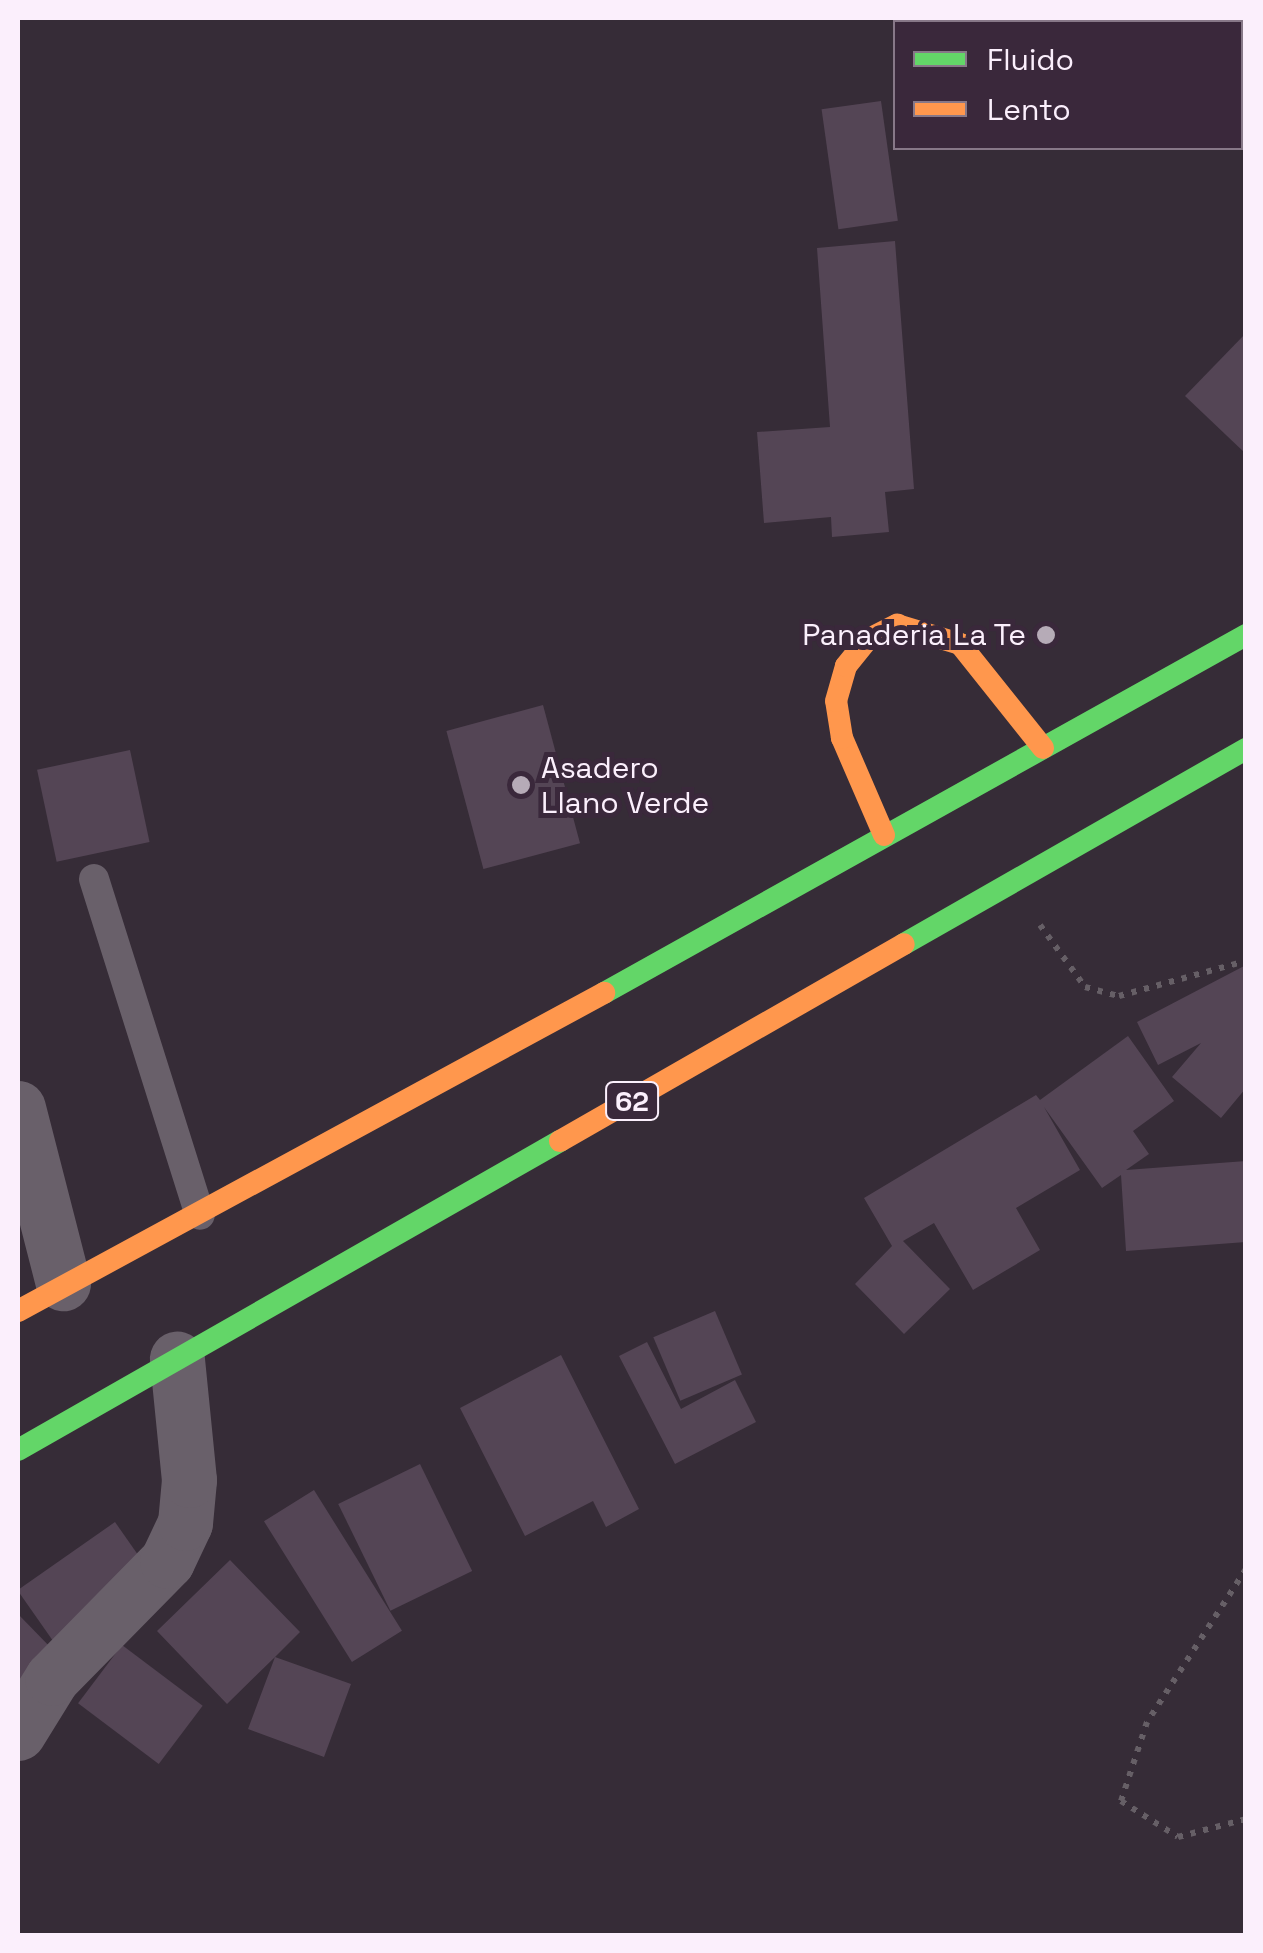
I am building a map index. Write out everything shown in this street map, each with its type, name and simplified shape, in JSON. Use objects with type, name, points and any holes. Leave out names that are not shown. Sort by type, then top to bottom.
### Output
[{"type":"main road","points":[[884,835],[842,738],[836,701],[846,666],[867,640],[897,625],[960,644],[1043,748]]},
{"type":"main road","points":[[18,1310],[64,1282],[200,1215],[1246,634]]},
{"type":"main road","name":"62","points":[[18,1450],[1246,749]]},
{"type":"street","points":[[18,1108],[64,1282]]},
{"type":"street","points":[[18,1733],[52,1678],[166,1561],[184,1523],[189,1480],[177,1359]]},
{"type":"lane","points":[[94,879],[200,1215]]},
{"type":"path","points":[[1012,886],[1084,988],[1120,996],[1246,960]]},
{"type":"path","points":[[1246,1569],[1147,1722],[1121,1801],[1178,1837],[1246,1819]]},
{"type":"building","points":[[881,101],[898,221],[838,229],[822,109]]},
{"type":"building","points":[[895,241],[914,489],[885,492],[889,532],[832,537],[831,517],[764,523],[757,432],[830,427],[817,248]]},
{"type":"building","points":[[1246,333],[1246,454],[1185,396]]},
{"type":"building","points":[[543,705],[580,843],[483,869],[446,731]]},
{"type":"building","points":[[130,750],[150,842],[57,862],[37,770]]},
{"type":"building","points":[[1246,965],[1246,1088],[1221,1118],[1172,1077],[1201,1043],[1158,1065],[1137,1022]]},
{"type":"building","points":[[1128,1036],[1174,1101],[1133,1131],[1149,1154],[1126,1170],[1246,1161],[1246,1242],[1126,1251],[1121,1175],[1102,1188],[1044,1107],[1080,1170],[1016,1208],[1040,1250],[973,1290],[934,1223],[903,1241],[950,1289],[904,1334],[855,1284],[892,1246],[864,1198],[1036,1095],[1040,1100]]},
{"type":"building","points":[[715,1311],[742,1375],[680,1401],[653,1337]]},
{"type":"building","points":[[647,1342],[681,1409],[735,1380],[756,1422],[675,1464],[619,1356]]},
{"type":"building","points":[[561,1355],[639,1509],[606,1527],[593,1501],[525,1536],[460,1408]]},
{"type":"building","points":[[420,1464],[472,1571],[390,1611],[338,1504]]},
{"type":"building","points":[[314,1490],[402,1631],[352,1662],[264,1521]]},
{"type":"building","points":[[115,1522],[152,1575],[55,1644],[18,1590]]},
{"type":"building","points":[[230,1560],[300,1632],[227,1704],[157,1631]]},
{"type":"building","points":[[18,1614],[53,1650],[18,1685]]},
{"type":"building","points":[[122,1645],[203,1706],[159,1764],[78,1703]]},
{"type":"building","points":[[275,1657],[351,1684],[324,1757],[248,1729]]},
{"type":"traffic: fast","points":[[604,993],[1246,635]]},
{"type":"traffic: fast","points":[[904,944],[1246,749]]},
{"type":"traffic: fast","points":[[18,1450],[560,1141]]},
{"type":"traffic: slow","points":[[884,835],[842,738],[836,701],[846,666],[867,640],[897,625],[960,644],[1043,748]]},
{"type":"traffic: slow","points":[[560,1141],[904,944]]},
{"type":"traffic: slow","points":[[18,1311],[604,993]]},
{"type":"place","name":"Panaderia La Te","points":[[1046,635]]},
{"type":"place","name":"Asadero Llano Verde","points":[[521,785]]}]
